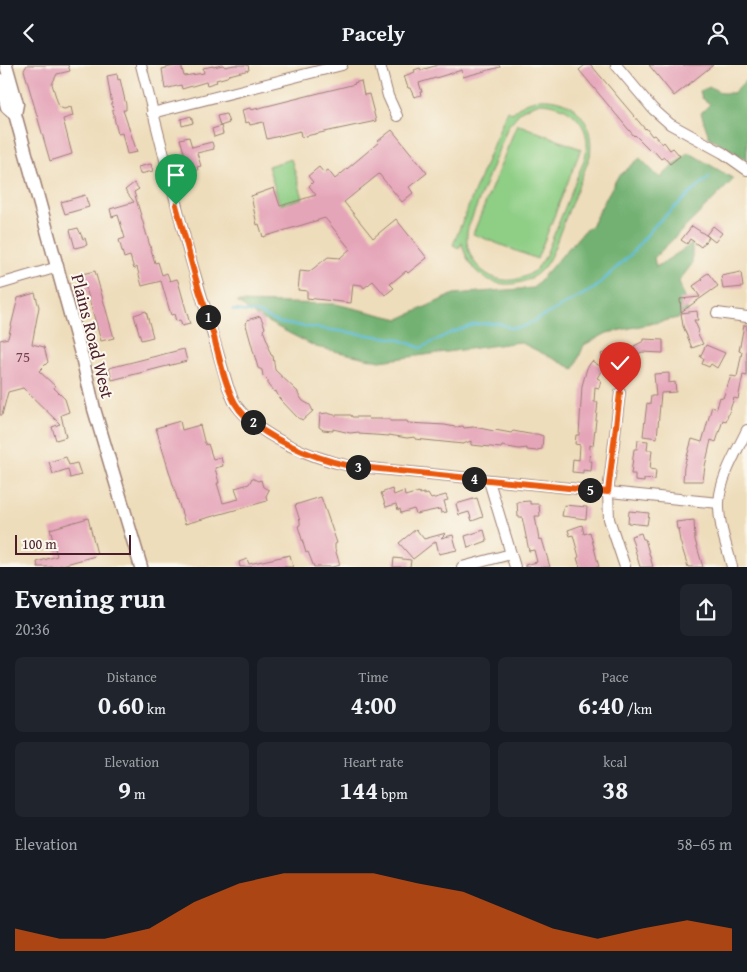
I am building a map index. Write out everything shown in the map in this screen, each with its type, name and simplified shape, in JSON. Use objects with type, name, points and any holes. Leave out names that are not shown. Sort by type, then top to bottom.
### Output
[{"type":"main road","name":"Plains Road West","points":[[6,65],[18,104],[15,114]]},
{"type":"main road","name":"Plains Road West","points":[[0,80],[8,107],[15,114],[58,267],[94,409],[141,567]]},
{"type":"street","points":[[141,65],[193,267],[228,387],[235,404],[266,433],[311,455],[350,466],[719,503]]},
{"type":"street","points":[[152,113],[342,65]]},
{"type":"street","points":[[380,65],[388,95],[397,116]]},
{"type":"street","points":[[616,65],[653,109],[670,124],[723,153],[747,170]]},
{"type":"street","points":[[0,284],[58,267]]},
{"type":"street","points":[[717,313],[747,317]]},
{"type":"street","points":[[620,393],[608,492],[609,519],[625,567]]},
{"type":"street","points":[[732,567],[723,536],[719,503],[728,469],[747,430]]},
{"type":"street","points":[[489,481],[515,567]]},
{"type":"street","points":[[462,567],[511,554]]},
{"type":"green space","points":[[747,79],[747,161],[709,137],[701,113],[710,104],[702,98],[700,91],[710,87],[722,93],[733,93]]},
{"type":"green space","points":[[539,99],[552,99],[572,107],[586,122],[591,144],[590,156],[548,262],[530,278],[518,283],[506,284],[494,282],[482,276],[469,262],[462,243],[459,248],[453,245],[507,110],[512,113],[525,103]],"holes":[[[540,103],[566,110],[580,121],[587,138],[585,157],[543,260],[535,270],[526,276],[514,280],[502,280],[491,277],[474,262],[469,252],[468,228],[508,126],[522,110]]]},
{"type":"green space","points":[[517,124],[581,149],[537,259],[473,234]]},
{"type":"green space","points":[[688,152],[734,179],[654,258],[656,267],[692,244],[692,264],[679,281],[688,312],[678,318],[607,333],[584,345],[574,369],[520,342],[380,361],[316,347],[256,316],[237,302],[336,304],[399,319],[454,294],[533,288],[584,231],[591,226],[617,178],[640,158],[660,178]]},
{"type":"green space","points":[[291,159],[303,198],[280,205],[268,166]]},
{"type":"building","points":[[27,65],[68,65],[70,71],[57,74],[52,84],[59,107],[64,109],[71,107],[73,116],[63,119],[72,154],[50,161],[24,70]]},
{"type":"building","points":[[173,65],[181,65],[184,76],[204,73],[203,68],[223,65],[225,67],[248,65],[249,70],[229,75],[207,85],[206,82],[182,89],[181,85],[165,89],[162,69]]},
{"type":"building","points":[[438,65],[499,65],[500,67],[463,77],[462,70],[419,83],[421,95],[414,97],[410,88],[408,88],[404,76],[420,68],[421,70]]},
{"type":"building","points":[[585,65],[591,65],[652,136],[654,135],[662,144],[664,142],[670,150],[673,148],[680,156],[670,164],[664,157],[661,159],[653,150],[651,151],[634,136],[579,70]]},
{"type":"building","points":[[649,65],[713,65],[674,96]]},
{"type":"building","points":[[117,74],[126,105],[126,110],[123,110],[137,152],[127,154],[122,133],[118,134],[107,76]]},
{"type":"building","points":[[361,81],[364,95],[369,94],[376,121],[301,137],[300,131],[267,139],[263,122],[250,125],[249,122],[245,123],[242,110],[250,108],[251,110]]},
{"type":"building","points":[[226,114],[229,123],[220,126],[217,116]]},
{"type":"building","points":[[191,116],[193,123],[182,126],[181,119]]},
{"type":"building","points":[[221,126],[223,134],[214,137],[212,129]]},
{"type":"building","points":[[392,130],[427,173],[409,187],[413,193],[402,202],[379,174],[344,202],[373,238],[396,219],[427,258],[390,284],[394,288],[385,295],[373,281],[364,288],[362,285],[353,284],[351,303],[307,298],[307,291],[298,290],[300,271],[309,272],[328,257],[340,258],[350,249],[325,218],[263,237],[259,224],[257,225],[251,196],[274,188],[280,206],[316,195],[309,186],[313,182],[308,176],[319,167],[324,173],[328,170],[335,179]]},
{"type":"building","points":[[189,137],[192,147],[212,142],[214,149],[197,153],[201,166],[197,167],[198,170],[190,172],[180,139]]},
{"type":"building","points":[[151,164],[153,171],[140,174],[138,167]]},
{"type":"building","points":[[134,183],[139,189],[134,192],[155,263],[158,262],[162,275],[167,273],[170,281],[177,279],[190,324],[182,326],[180,320],[176,321],[174,314],[171,315],[161,281],[142,286],[137,267],[134,269],[130,256],[124,258],[119,240],[125,238],[118,215],[112,217],[110,209],[134,202],[125,190]]},
{"type":"building","points":[[85,195],[89,207],[65,214],[61,202]]},
{"type":"building","points":[[692,226],[709,237],[701,247],[690,239],[687,244],[681,240]]},
{"type":"building","points":[[713,226],[722,233],[715,242],[706,235]]},
{"type":"building","points":[[78,228],[83,239],[85,238],[87,245],[75,248],[70,230]]},
{"type":"building","points":[[95,271],[114,338],[101,341],[82,274]]},
{"type":"building","points":[[741,272],[743,287],[723,289],[721,276]]},
{"type":"building","points":[[708,273],[718,286],[681,312],[680,299],[700,297],[693,286]]},
{"type":"building","points":[[35,293],[39,307],[32,344],[44,347],[48,362],[39,371],[55,386],[54,388],[65,399],[69,412],[61,415],[66,437],[56,440],[52,427],[60,424],[23,388],[8,392],[2,415],[0,415],[0,340],[8,338],[18,298]]},
{"type":"building","points":[[146,311],[153,337],[141,340],[134,315]]},
{"type":"building","points":[[697,311],[698,320],[694,320],[703,344],[692,348],[683,326],[681,313]]},
{"type":"building","points":[[260,316],[265,328],[263,330],[269,345],[268,347],[273,356],[275,370],[298,392],[303,401],[310,405],[313,411],[303,420],[298,418],[279,398],[276,391],[274,392],[268,385],[262,370],[258,368],[246,325],[247,320]]},
{"type":"building","points":[[744,325],[747,325],[747,376],[743,375],[738,399],[734,398],[726,421],[723,420],[716,442],[711,440],[703,481],[683,481],[684,467],[692,439],[702,442],[712,406],[717,408],[720,397],[723,398],[731,376],[737,377],[742,352],[739,351]]},
{"type":"building","points":[[644,339],[663,340],[663,353],[642,352],[638,354],[634,346],[644,341]]},
{"type":"building","points":[[706,345],[725,353],[717,368],[711,364],[709,367],[702,364],[704,359],[700,357]]},
{"type":"building","points":[[625,348],[627,365],[618,366],[617,361],[606,366],[601,354]]},
{"type":"building","points":[[184,349],[187,361],[112,380],[109,368]]},
{"type":"building","points":[[592,361],[603,368],[597,378],[601,380],[599,388],[595,387],[594,402],[598,402],[593,446],[590,445],[589,461],[592,461],[591,471],[583,470],[583,473],[572,472],[573,459],[579,460],[580,445],[575,444],[576,435],[579,435],[582,386],[587,368]]},
{"type":"building","points":[[669,373],[669,383],[675,382],[676,392],[661,393],[657,438],[643,436],[647,403],[650,404],[651,396],[656,396],[654,374]]},
{"type":"building","points":[[320,414],[351,415],[352,417],[368,417],[369,419],[407,421],[408,423],[463,426],[464,428],[474,427],[511,433],[513,431],[537,434],[543,436],[542,449],[537,451],[527,450],[527,448],[519,449],[502,446],[501,448],[471,445],[471,441],[463,444],[415,439],[415,437],[359,434],[359,432],[350,433],[333,429],[333,431],[323,430],[319,427]]},
{"type":"building","points":[[180,421],[182,430],[200,425],[204,441],[206,445],[208,444],[213,459],[221,457],[223,466],[215,468],[223,503],[239,499],[235,488],[249,484],[252,478],[258,481],[261,480],[263,487],[269,490],[266,496],[267,501],[185,524],[156,428]]},
{"type":"building","points":[[638,440],[648,441],[647,450],[652,450],[650,469],[656,470],[655,480],[644,479],[644,482],[635,481],[635,474],[631,474],[634,449],[637,449]]},
{"type":"building","points":[[66,457],[69,465],[77,463],[81,475],[70,478],[68,469],[53,474],[49,462]]},
{"type":"building","points":[[392,489],[394,495],[404,491],[405,496],[419,492],[420,494],[424,493],[424,495],[428,494],[431,499],[446,495],[448,500],[444,501],[447,512],[441,513],[440,509],[416,514],[414,509],[401,513],[396,504],[386,507],[381,493]]},
{"type":"building","points":[[321,497],[337,543],[335,544],[335,549],[340,565],[332,567],[314,567],[308,552],[306,553],[298,526],[300,521],[295,505]]},
{"type":"building","points":[[477,498],[483,517],[472,521],[469,512],[459,515],[456,504]]},
{"type":"building","points":[[530,501],[530,504],[539,504],[540,516],[535,516],[539,540],[542,539],[550,567],[525,567],[525,565],[537,562],[534,550],[529,551],[522,517],[518,517],[517,502]]},
{"type":"building","points":[[564,505],[587,507],[586,519],[562,516]]},
{"type":"building","points":[[629,511],[649,513],[647,525],[628,523]]},
{"type":"building","points":[[88,518],[97,554],[95,556],[55,567],[38,567],[37,562],[57,556],[50,529]]},
{"type":"building","points":[[694,520],[695,540],[703,567],[688,567],[676,522]]},
{"type":"building","points":[[582,525],[584,534],[590,532],[599,567],[580,567],[573,535],[570,536],[568,530]]},
{"type":"building","points":[[416,529],[424,539],[446,533],[441,538],[453,535],[457,550],[439,554],[436,541],[413,559],[399,543]]},
{"type":"building","points":[[484,530],[487,541],[468,548],[465,536]]},
{"type":"building","points":[[641,533],[643,539],[645,539],[653,567],[640,567],[631,536]]},
{"type":"building","points":[[290,555],[293,567],[240,567],[239,562],[247,559],[249,564]]},
{"type":"building","points":[[394,558],[411,560],[410,567],[393,567]]},
{"type":"waterway","points":[[233,310],[259,313],[279,323],[398,339],[421,348],[450,333],[476,324],[499,323],[510,328],[523,327],[595,288],[630,255],[656,224],[709,177]]},
{"type":"route","points":[[176,205],[228,387],[235,404],[266,433],[311,455],[350,466],[608,492],[620,393]]}]
